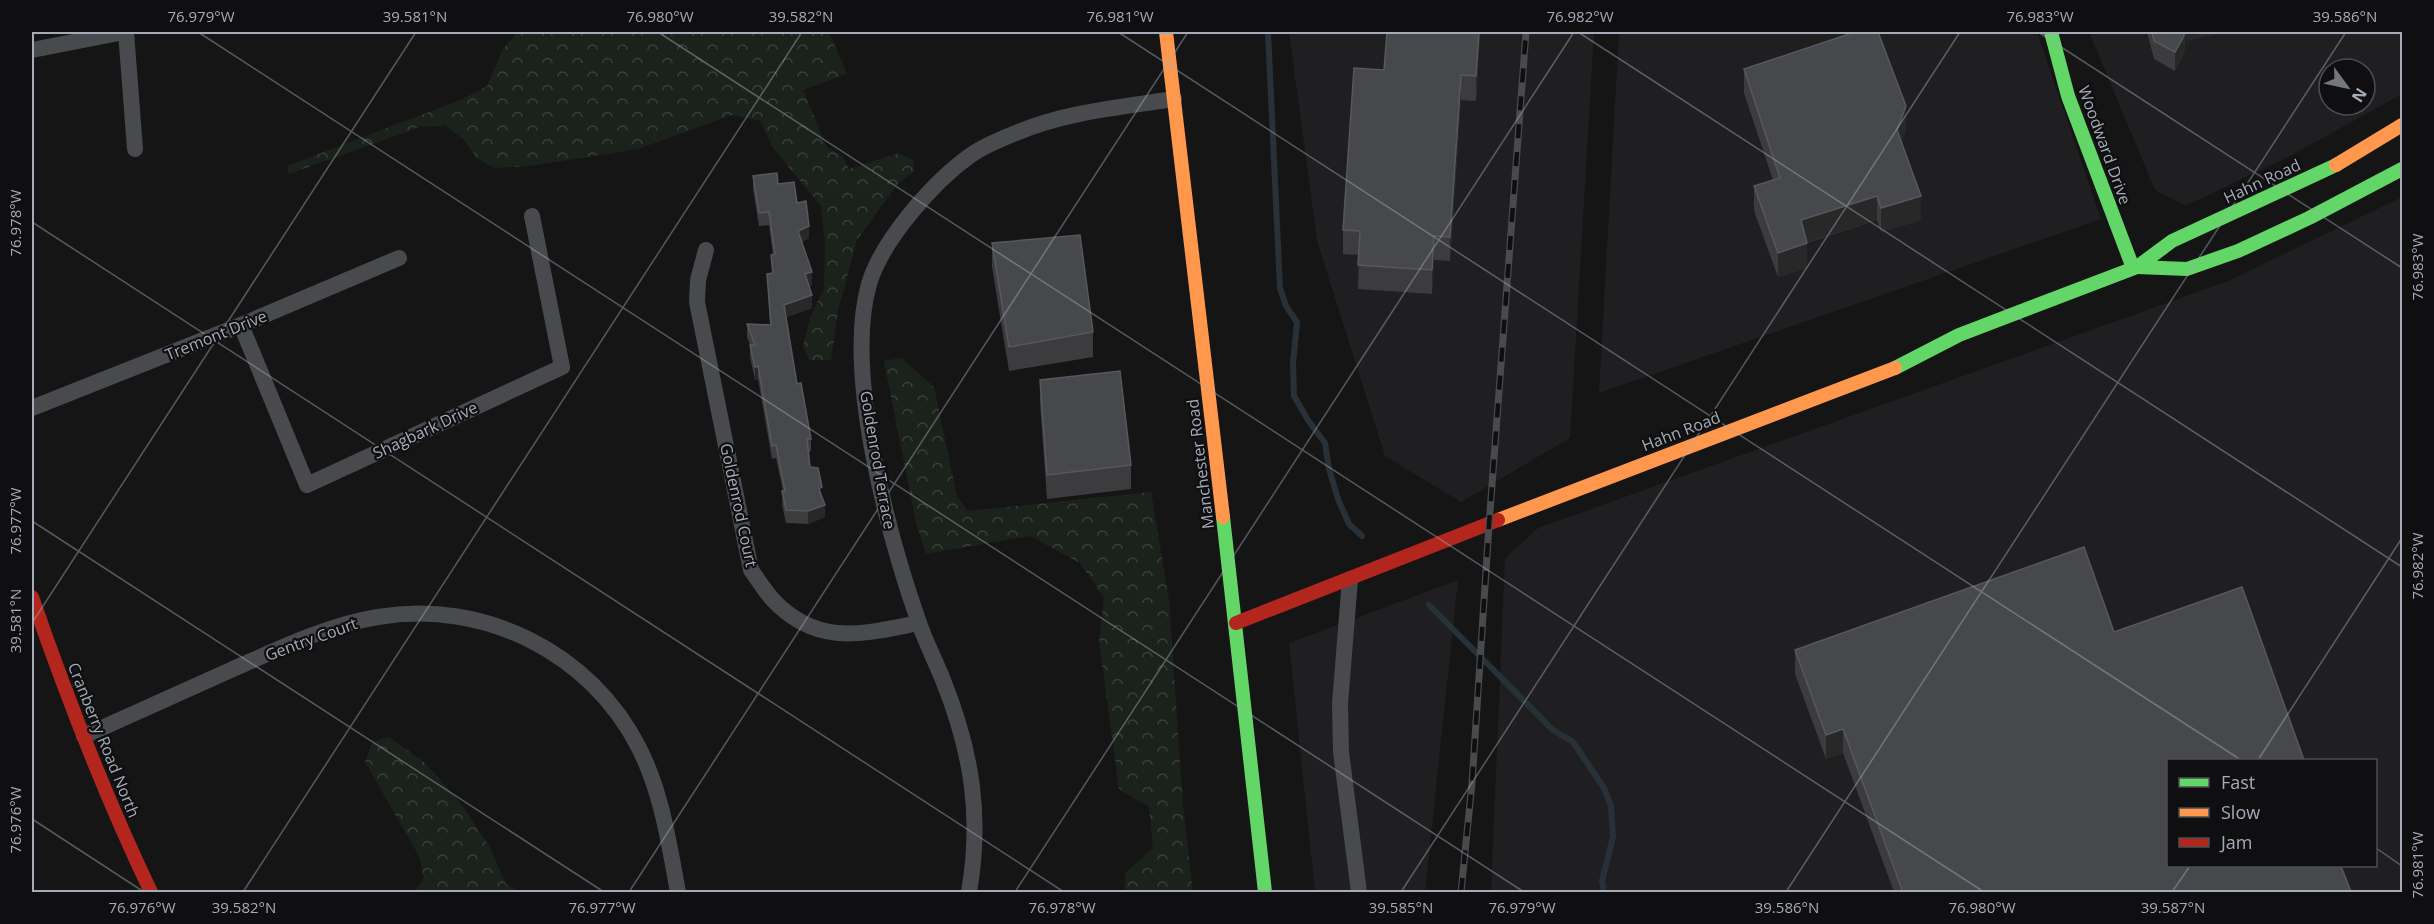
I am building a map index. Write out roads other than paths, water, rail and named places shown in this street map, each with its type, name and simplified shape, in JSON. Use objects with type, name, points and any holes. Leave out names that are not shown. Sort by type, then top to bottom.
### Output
[{"type":"main road","name":"Manchester Road","points":[[1166,32],[1236,623],[1265,892]]},
{"type":"main road","name":"Woodward Drive","points":[[2051,32],[2068,96],[2135,268]]},
{"type":"main road","name":"Hahn Road","points":[[1236,623],[1666,454],[1893,369],[1959,335],[2135,268],[2172,241],[2345,161],[2403,125]]},
{"type":"main road","name":"Hahn Road","points":[[2135,268],[2187,269],[2238,251],[2309,218],[2403,169]]},
{"type":"main road","name":"Cranberry Road North","points":[[32,597],[51,653],[84,736],[151,892]]},
{"type":"street","points":[[32,50],[125,32],[135,149]]},
{"type":"street","name":"Goldenrod Terrace","points":[[969,892],[974,866],[976,824],[974,788],[958,723],[944,682],[919,623],[897,555],[866,404],[862,346],[865,304],[870,282],[883,253],[904,222],[945,175],[973,153],[1018,132],[1059,119],[1174,99]]},
{"type":"street","name":"Shagbark Drive","points":[[241,325],[307,485],[562,367],[532,216]]},
{"type":"street","name":"Goldenrod Court","points":[[706,250],[698,280],[697,302],[751,570],[773,600],[798,621],[824,633],[866,633],[919,623]]},
{"type":"street","name":"Tremont Drive","points":[[32,408],[241,325],[399,258]]},
{"type":"street","points":[[1350,579],[1342,673],[1341,743],[1359,892]]},
{"type":"street","name":"Gentry Court","points":[[84,736],[264,655],[336,627],[378,617],[419,613],[457,615],[491,623],[529,639],[560,656],[585,676],[624,720],[640,750],[663,817],[678,892]]},
{"type":"waterway","points":[[1268,32],[1280,288],[1286,306],[1297,322],[1293,363],[1294,396],[1325,443],[1329,469],[1338,499],[1349,524],[1362,536]]},
{"type":"waterway","points":[[1429,605],[1553,730],[1573,742],[1604,788],[1611,806],[1613,837],[1602,881],[1604,892]]},
{"type":"railway","points":[[1461,892],[1472,783],[1526,32]]}]
